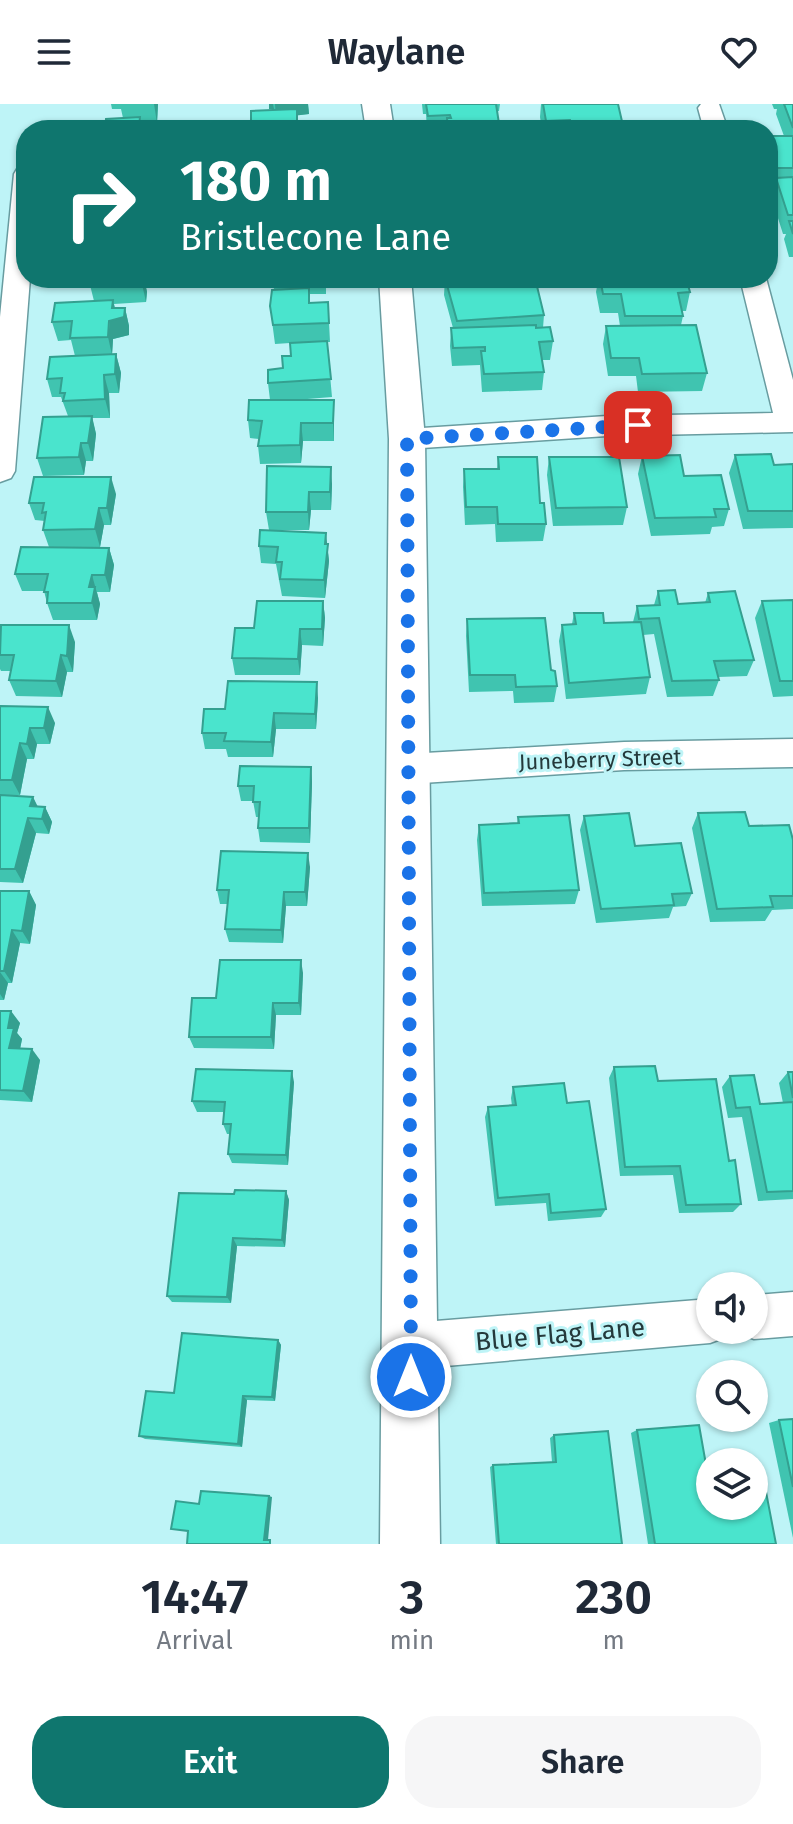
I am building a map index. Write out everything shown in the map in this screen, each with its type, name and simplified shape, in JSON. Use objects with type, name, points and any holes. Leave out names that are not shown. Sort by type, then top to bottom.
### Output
[{"type":"street","points":[[0,471],[16,288]]},
{"type":"street","points":[[396,288],[407,439],[410,1544]]},
{"type":"street","points":[[407,439],[607,426],[791,422],[756,288]]},
{"type":"street","name":"Juneberry Street","points":[[407,769],[624,756],[793,753]]},
{"type":"street","points":[[768,1316],[793,1314]]},
{"type":"street","name":"Blue Flag Lane","points":[[411,1346],[696,1322]]},
{"type":"building","points":[[426,104],[496,104],[498,120],[447,120],[450,115],[428,116]]},
{"type":"building","points":[[543,104],[618,104],[622,120],[570,120],[546,120]]},
{"type":"building","points":[[784,104],[793,104],[793,128]]},
{"type":"building","points":[[297,109],[297,120],[251,120],[251,111]]},
{"type":"building","points":[[140,117],[140,120],[106,119]]},
{"type":"building","points":[[778,136],[793,136],[793,168],[778,168]]},
{"type":"building","points":[[793,177],[793,215],[788,215],[778,178]]},
{"type":"building","points":[[309,288],[309,303],[328,302],[329,323],[273,325],[270,306],[272,290]]},
{"type":"building","points":[[448,288],[537,288],[544,315],[457,321]]},
{"type":"building","points":[[602,288],[689,288],[690,292],[678,293],[683,316],[625,316],[621,294],[603,294]]},
{"type":"building","points":[[113,300],[112,308],[125,308],[124,317],[109,321],[108,337],[70,338],[72,321],[52,322],[55,303]]},
{"type":"building","points":[[536,325],[536,328],[550,327],[553,341],[539,342],[544,372],[484,374],[481,351],[485,351],[485,347],[453,348],[451,328]]},
{"type":"building","points":[[696,325],[707,373],[642,374],[639,358],[611,358],[606,326]]},
{"type":"building","points":[[327,341],[331,379],[268,383],[268,370],[283,368],[282,356],[291,356],[290,343]]},
{"type":"building","points":[[116,354],[115,374],[104,375],[105,399],[63,401],[65,393],[60,393],[62,378],[47,379],[50,357]]},
{"type":"building","points":[[249,400],[334,400],[333,423],[301,423],[300,445],[258,446],[262,421],[248,420]]},
{"type":"building","points":[[92,416],[88,443],[81,443],[79,457],[37,458],[43,417]]},
{"type":"building","points":[[771,454],[774,465],[793,464],[793,511],[748,511],[735,455]]},
{"type":"building","points":[[680,455],[684,476],[721,475],[729,509],[714,509],[716,517],[655,518],[642,456]]},
{"type":"building","points":[[498,457],[537,457],[540,503],[544,503],[546,524],[498,524],[497,507],[466,507],[464,469],[499,469]]},
{"type":"building","points":[[549,457],[619,457],[627,507],[556,508]]},
{"type":"building","points":[[267,466],[331,467],[330,492],[309,492],[308,512],[266,512]]},
{"type":"building","points":[[34,477],[111,477],[107,508],[99,508],[95,529],[43,530],[44,503],[29,503]]},
{"type":"building","points":[[260,530],[326,533],[325,544],[328,544],[324,580],[280,579],[282,562],[276,562],[278,547],[259,546]]},
{"type":"building","points":[[21,547],[109,548],[105,575],[92,575],[89,587],[95,587],[92,603],[47,603],[48,592],[44,592],[48,574],[15,574]]},
{"type":"building","points":[[675,590],[678,604],[710,602],[708,593],[735,591],[754,660],[714,661],[719,680],[672,681],[659,618],[639,619],[637,606],[660,605],[658,591]]},
{"type":"building","points":[[793,600],[793,681],[780,681],[762,601]]},
{"type":"building","points":[[257,601],[323,601],[322,629],[300,629],[298,659],[232,658],[235,628],[254,628]]},
{"type":"building","points":[[574,613],[603,613],[604,623],[641,622],[650,677],[569,683],[562,625],[576,624]]},
{"type":"building","points":[[545,618],[551,670],[555,671],[557,686],[516,687],[515,675],[470,675],[467,619]]},
{"type":"building","points":[[1,625],[69,625],[67,656],[61,655],[56,681],[9,680],[14,655],[0,655]]},
{"type":"building","points":[[228,681],[317,682],[315,714],[274,713],[271,742],[224,741],[226,733],[202,733],[204,709],[225,709]]},
{"type":"building","points":[[0,706],[48,707],[44,728],[30,728],[27,744],[20,743],[12,780],[0,780]]},
{"type":"building","points":[[240,766],[311,767],[309,828],[258,828],[260,802],[253,802],[254,786],[238,786]]},
{"type":"building","points":[[0,795],[33,797],[30,806],[45,807],[42,819],[28,818],[15,869],[0,869]]},
{"type":"building","points":[[745,812],[749,826],[789,825],[793,840],[793,896],[770,896],[773,907],[717,909],[698,813]]},
{"type":"building","points":[[629,813],[635,846],[681,843],[692,893],[672,894],[674,905],[601,909],[584,816]]},
{"type":"building","points":[[569,815],[579,890],[484,893],[479,825],[519,823],[518,817]]},
{"type":"building","points":[[221,851],[308,853],[305,892],[284,892],[281,930],[225,929],[229,890],[217,890]]},
{"type":"building","points":[[0,891],[29,891],[22,931],[12,930],[4,971],[0,971]]},
{"type":"building","points":[[220,960],[301,960],[299,1003],[273,1003],[271,1037],[189,1037],[192,998],[216,998]]},
{"type":"building","points":[[0,1011],[11,1011],[8,1028],[14,1028],[9,1048],[32,1049],[23,1091],[0,1090]]},
{"type":"building","points":[[655,1066],[658,1081],[716,1079],[729,1161],[735,1160],[741,1204],[686,1205],[680,1166],[625,1167],[614,1067]]},
{"type":"building","points":[[196,1069],[292,1071],[286,1155],[228,1154],[231,1124],[223,1124],[225,1102],[192,1101]]},
{"type":"building","points":[[788,1072],[793,1072],[793,1098]]},
{"type":"building","points":[[754,1075],[760,1104],[793,1102],[793,1191],[767,1192],[750,1107],[736,1108],[730,1076]]},
{"type":"building","points":[[564,1083],[567,1103],[589,1101],[606,1209],[551,1213],[549,1194],[498,1198],[488,1107],[516,1105],[513,1087]]},
{"type":"building","points":[[235,1190],[286,1191],[282,1240],[233,1238],[227,1297],[167,1296],[179,1193],[234,1194]]},
{"type":"building","points":[[182,1333],[278,1340],[272,1397],[243,1396],[238,1444],[139,1436],[146,1391],[174,1393]]},
{"type":"building","points":[[793,1419],[793,1487],[779,1420]]},
{"type":"building","points":[[696,1425],[703,1448],[696,1448],[696,1520],[768,1520],[768,1502],[776,1544],[655,1544],[637,1430]]},
{"type":"building","points":[[608,1431],[622,1544],[499,1544],[493,1465],[556,1462],[554,1435]]},
{"type":"building","points":[[201,1491],[269,1496],[264,1540],[270,1540],[270,1544],[187,1544],[188,1531],[171,1529],[176,1501],[199,1504]]},
{"type":"route","points":[[411,1377],[407,439],[638,425]]}]
